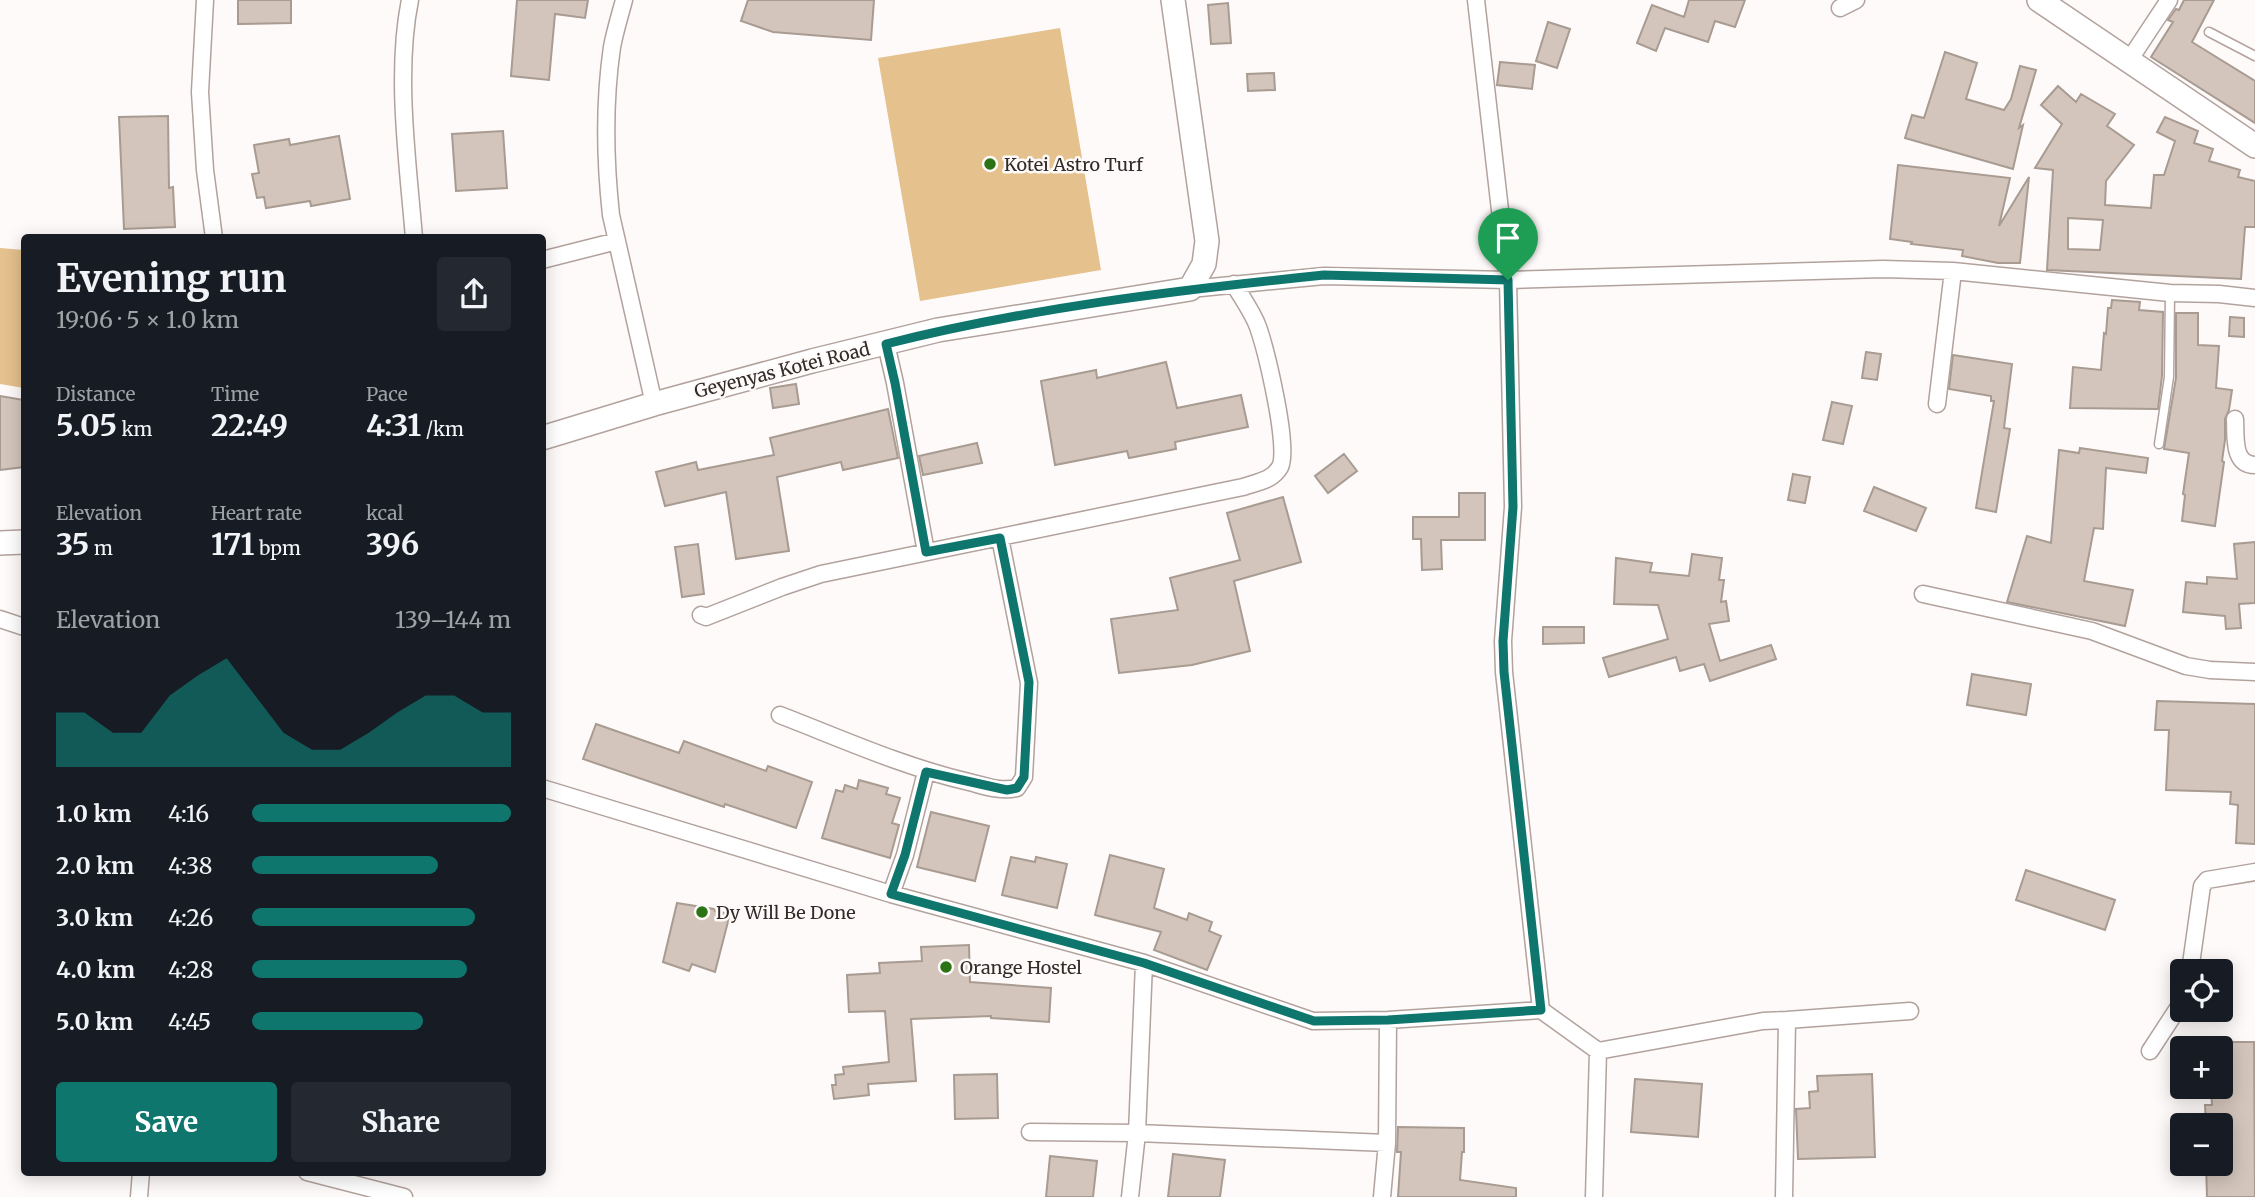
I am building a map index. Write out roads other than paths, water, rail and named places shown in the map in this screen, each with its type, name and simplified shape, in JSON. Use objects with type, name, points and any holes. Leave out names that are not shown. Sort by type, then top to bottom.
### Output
[{"type":"street","points":[[205,0],[200,92],[205,170],[213,234]]},
{"type":"street","points":[[410,0],[406,22],[404,86],[414,234]]},
{"type":"street","points":[[624,0],[612,47],[607,130],[608,187],[611,215],[654,404]]},
{"type":"street","points":[[1173,0],[1207,241],[1204,264],[1190,289]]},
{"type":"street","points":[[1476,0],[1508,280],[1513,507],[1503,641],[1504,672],[1541,1010]]},
{"type":"street","points":[[1840,8],[1856,0]]},
{"type":"street","points":[[2039,0],[2255,146]]},
{"type":"street","points":[[2128,62],[2169,0]]},
{"type":"street","points":[[546,259],[617,241]]},
{"type":"street","points":[[1190,289],[1324,275],[1508,280],[1883,269],[1953,271],[2170,293],[2219,293],[2255,298]]},
{"type":"street","points":[[1937,404],[1953,271]]},
{"type":"street","points":[[701,615],[706,617],[782,586],[821,574],[1243,487],[1271,478],[1281,465],[1283,449],[1273,386],[1258,326],[1234,284]]},
{"type":"street","name":"Geyenyas Kotei Road","points":[[546,437],[654,404],[938,330],[1190,289]]},
{"type":"street","points":[[886,344],[926,552]]},
{"type":"street","points":[[2235,419],[2236,449],[2241,460],[2248,465],[2255,465]]},
{"type":"street","points":[[780,715],[926,772],[1007,790],[1017,788],[1024,777],[1029,682],[1000,538]]},
{"type":"street","points":[[0,544],[21,542]]},
{"type":"street","points":[[1923,594],[2092,631],[2186,666],[2255,672]]},
{"type":"street","points":[[0,619],[21,626]]},
{"type":"street","points":[[891,894],[905,855],[926,772]]},
{"type":"street","points":[[546,789],[891,894],[1144,963],[1314,1021],[1388,1020],[1541,1010],[1598,1051],[1763,1021],[1910,1011]]},
{"type":"street","points":[[2192,959],[2202,886],[2207,880],[2255,872]]},
{"type":"street","points":[[1130,1197],[1137,1133],[1144,963]]},
{"type":"street","points":[[1382,1197],[1387,1143],[1388,1020]]},
{"type":"street","points":[[1784,1197],[1787,1020]]},
{"type":"street","points":[[2150,1051],[2170,1020]]},
{"type":"street","points":[[1594,1197],[1598,1051]]},
{"type":"street","points":[[1030,1132],[1137,1133],[1387,1143]]},
{"type":"street","points":[[139,1197],[141,1176]]},
{"type":"street","points":[[323,1176],[404,1197]]},
{"type":"lane","points":[[2209,32],[2255,56]]},
{"type":"lane","points":[[2158,444],[2169,377],[2170,293]]},
{"type":"place","name":"Kotei Astro Turf","points":[[990,164]]},
{"type":"place","name":"Dy Will Be Done","points":[[702,912]]},
{"type":"place","name":"Orange Hostel","points":[[946,967]]}]
